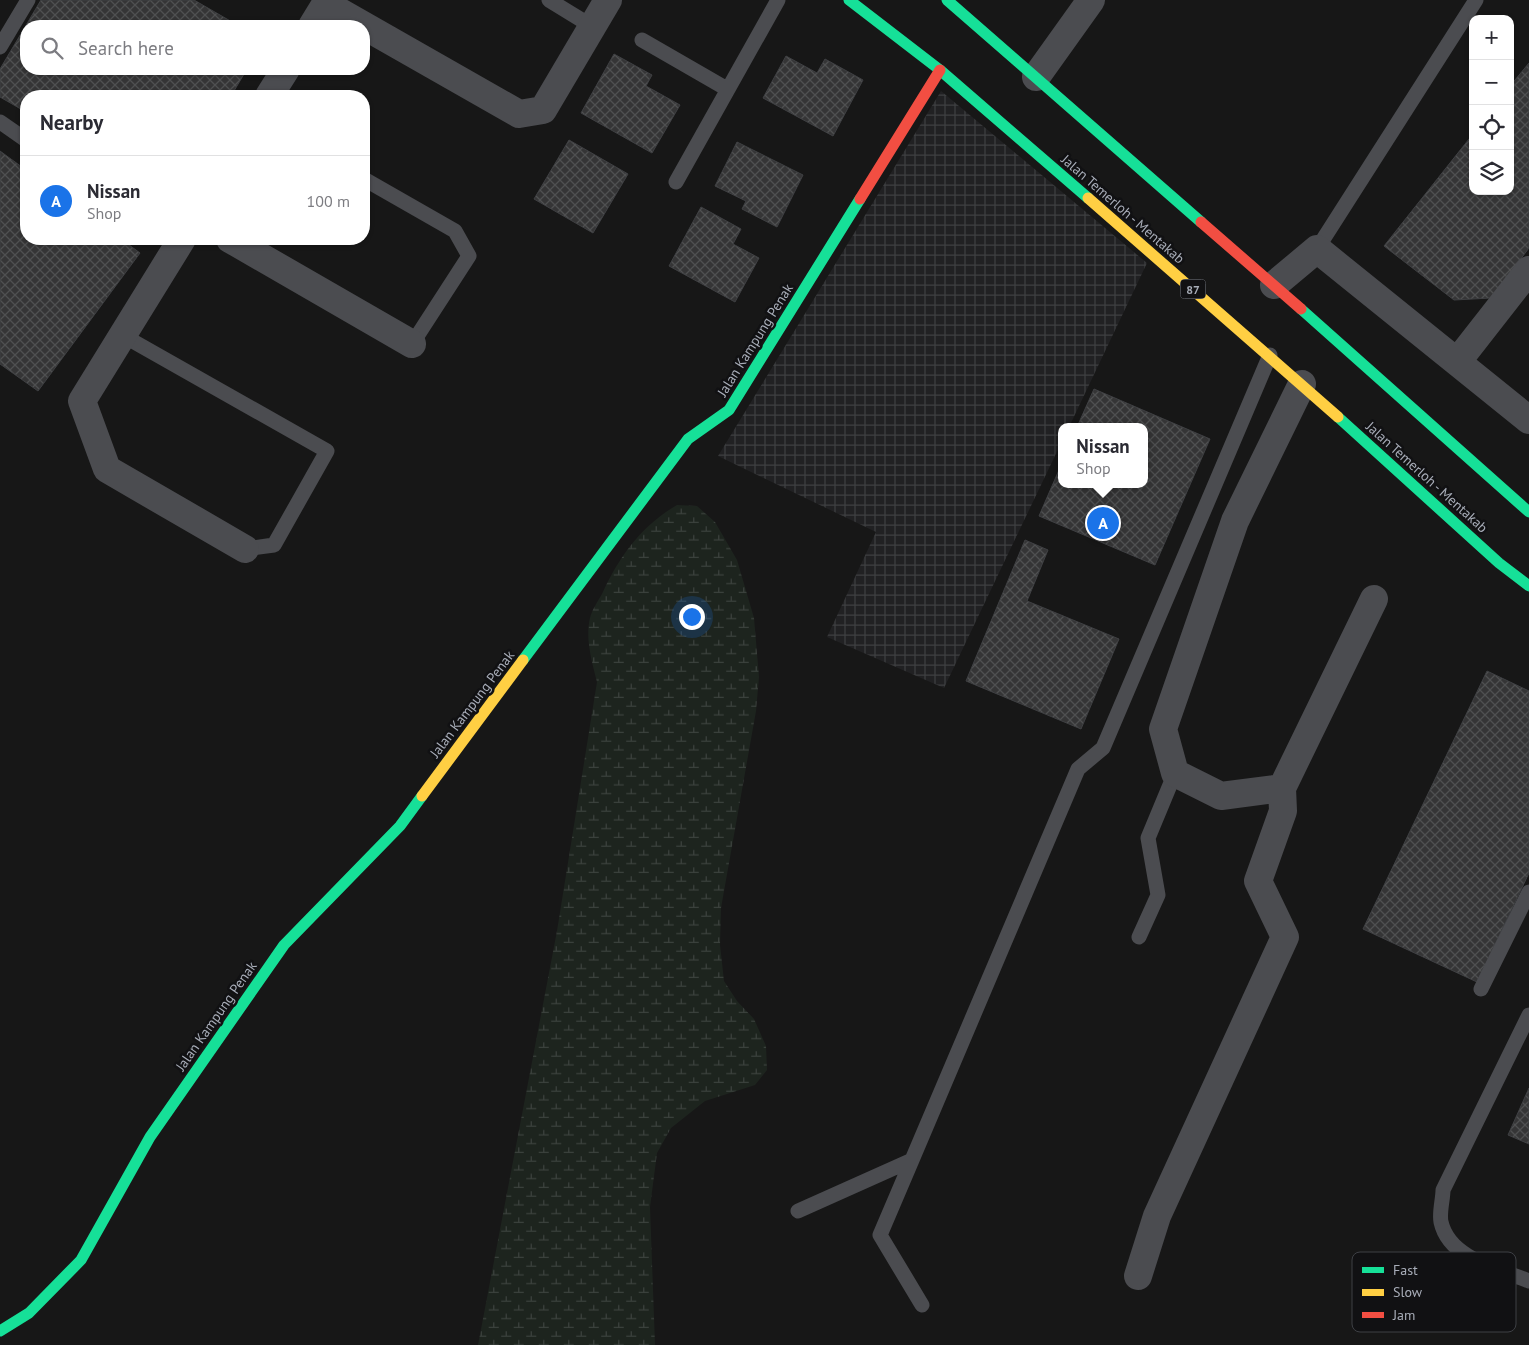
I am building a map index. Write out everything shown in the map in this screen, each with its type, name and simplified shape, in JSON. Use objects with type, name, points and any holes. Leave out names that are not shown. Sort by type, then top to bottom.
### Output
[{"type":"main road","name":"Jalan Temerloh - Mentakab","points":[[849,0],[940,70],[1270,355],[1499,563],[1529,586]]},
{"type":"main road","points":[[947,0],[1274,285],[1529,512]]},
{"type":"main road","name":"Jalan Kampung Penak","points":[[0,1330],[30,1313],[81,1260],[150,1137],[284,945],[400,826],[688,439],[729,410],[940,70]]},
{"type":"street","points":[[370,35],[519,114],[543,110],[608,0]]},
{"type":"street","points":[[1036,77],[1091,0]]},
{"type":"street","points":[[322,10],[341,20]]},
{"type":"street","points":[[273,90],[282,75]]},
{"type":"street","points":[[178,245],[82,401],[108,469],[245,549]]},
{"type":"street","points":[[240,245],[412,344]]},
{"type":"street","points":[[1274,285],[1317,249],[1529,420]]},
{"type":"street","points":[[1458,362],[1529,270]]},
{"type":"street","points":[[1282,788],[1220,796],[1175,773],[1163,729],[1235,521],[1302,384]]},
{"type":"street","points":[[1138,1276],[1157,1216],[1285,937],[1258,881],[1283,812],[1282,788],[1374,599]]},
{"type":"lane","points":[[0,47],[28,0]]},
{"type":"lane","points":[[549,0],[593,27]]},
{"type":"lane","points":[[676,182],[778,0]]},
{"type":"lane","points":[[1317,249],[1476,0]]},
{"type":"lane","points":[[642,40],[727,89]]},
{"type":"lane","points":[[0,122],[20,136]]},
{"type":"lane","points":[[370,182],[455,231],[469,256],[412,344]]},
{"type":"lane","points":[[122,336],[327,451],[274,545],[245,549]]},
{"type":"lane","points":[[922,1305],[880,1235],[1078,769],[1102,748],[1270,355]]},
{"type":"lane","points":[[1139,937],[1158,896],[1148,838],[1175,773]]},
{"type":"lane","points":[[1481,989],[1529,892]]},
{"type":"lane","points":[[1463,1252],[1453,1244],[1441,1222],[1443,1190],[1529,1015]]},
{"type":"lane","points":[[798,1211],[912,1160]]},
{"type":"lane","points":[[1516,1276],[1529,1281]]},
{"type":"shaded area","points":[[941,91],[1147,263],[1071,423],[1058,423],[1058,449],[944,688],[827,637],[876,532],[718,456]]},
{"type":"green space","points":[[677,505],[697,506],[715,522],[737,560],[754,618],[759,677],[756,711],[721,908],[720,945],[724,981],[737,1001],[754,1019],[766,1046],[767,1070],[755,1085],[705,1101],[671,1128],[657,1153],[650,1207],[655,1345],[478,1345],[557,931],[597,682],[588,634],[590,618],[616,567],[632,544],[652,523]]},
{"type":"building","points":[[41,0],[194,0],[229,20],[29,20]]},
{"type":"building","points":[[20,35],[20,75],[243,75],[235,90],[20,90],[20,109],[0,97],[0,69]]},
{"type":"building","points":[[614,54],[652,75],[646,86],[680,105],[652,153],[581,113]]},
{"type":"building","points":[[786,56],[817,73],[825,59],[863,80],[833,136],[763,98]]},
{"type":"building","points":[[1529,63],[1529,248],[1491,298],[1454,300],[1384,246],[1469,139],[1469,195],[1514,195],[1514,81]]},
{"type":"building","points":[[569,140],[628,174],[593,233],[534,199]]},
{"type":"building","points":[[737,142],[803,175],[777,227],[742,209],[746,201],[715,186]]},
{"type":"building","points":[[0,151],[20,166],[20,245],[129,245],[140,253],[38,391],[0,364]]},
{"type":"building","points":[[701,207],[741,229],[733,244],[759,258],[735,302],[669,266]]},
{"type":"building","points":[[1094,389],[1210,439],[1155,565],[1039,516],[1058,472],[1058,488],[1148,488],[1148,423],[1079,423]]},
{"type":"building","points":[[1025,540],[1048,550],[1027,601],[1119,639],[1081,729],[966,681]]},
{"type":"building","points":[[1487,671],[1529,691],[1529,873],[1477,982],[1363,929]]},
{"type":"building","points":[[1529,1088],[1529,1144],[1508,1135]]},
{"type":"traffic: fast","points":[[849,0],[940,70],[1088,198]]},
{"type":"traffic: fast","points":[[947,0],[1201,222]]},
{"type":"traffic: fast","points":[[523,660],[688,439],[729,410],[860,199]]},
{"type":"traffic: fast","points":[[1301,309],[1529,512]]},
{"type":"traffic: fast","points":[[1338,417],[1499,563],[1529,586]]},
{"type":"traffic: fast","points":[[0,1331],[29,1313],[81,1260],[150,1137],[284,945],[400,826],[422,796]]},
{"type":"traffic: slow","points":[[1088,198],[1338,417]]},
{"type":"traffic: slow","points":[[422,796],[523,660]]},
{"type":"traffic: jam","points":[[860,199],[940,70]]},
{"type":"traffic: jam","points":[[1201,222],[1301,309]]},
{"type":"place","name":"Nissan","points":[[1103,523]]}]
